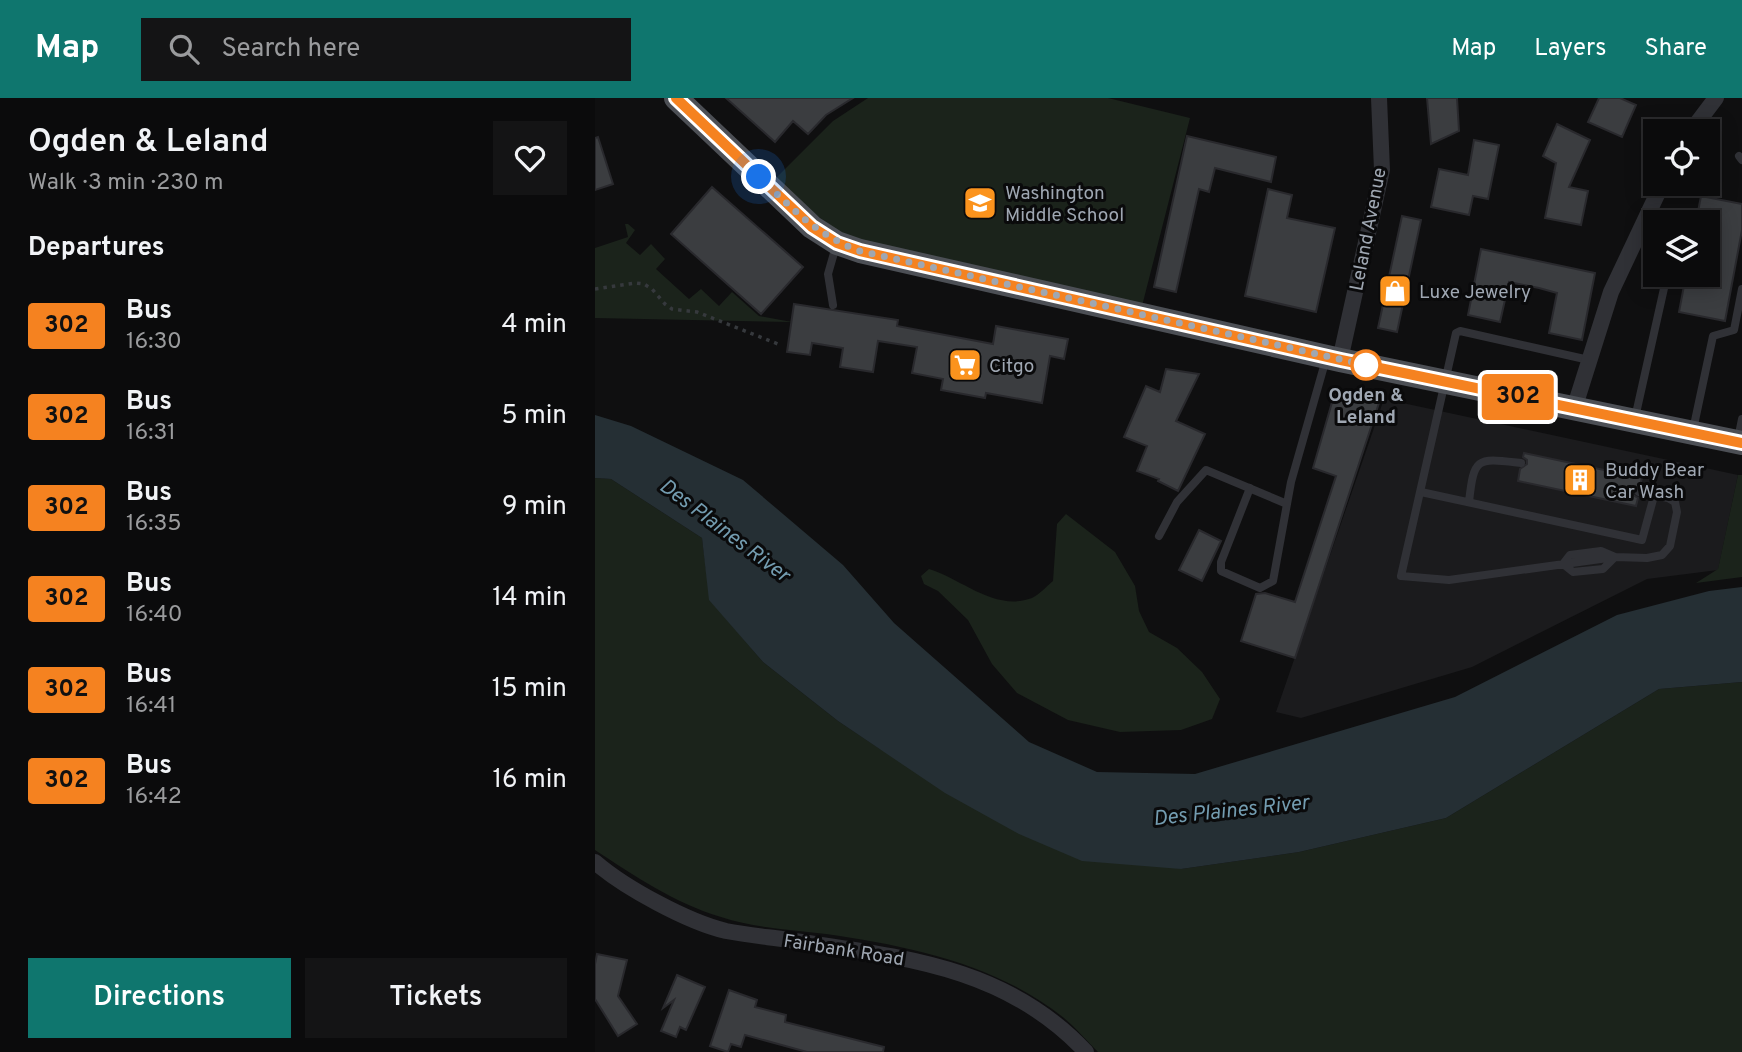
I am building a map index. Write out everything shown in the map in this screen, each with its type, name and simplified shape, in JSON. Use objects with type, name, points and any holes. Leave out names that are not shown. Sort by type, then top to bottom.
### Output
[{"type":"main road","points":[[685,102],[812,227],[837,243],[860,251],[1574,409],[1692,433],[1740,435]]},
{"type":"street","name":"Leland Avenue","points":[[1334,358],[1382,170],[1379,98]]},
{"type":"street","points":[[1700,119],[1716,98]]},
{"type":"street","points":[[1574,409],[1611,292],[1656,196]]},
{"type":"street","name":"Fairbank Road","points":[[595,862],[606,872],[681,915],[725,930],[931,963],[965,974],[1003,990],[1030,1006],[1061,1028],[1086,1052]]},
{"type":"lane","points":[[833,305],[828,274],[837,243]]},
{"type":"lane","points":[[1634,421],[1664,287]]},
{"type":"lane","points":[[1692,433],[1713,336],[1734,330],[1742,289]]},
{"type":"lane","points":[[1590,360],[1460,331],[1456,333],[1401,576],[1449,580],[1615,557],[1647,558],[1662,555],[1670,547],[1677,512],[1675,502],[1639,492]]},
{"type":"lane","points":[[1250,488],[1221,562],[1221,571],[1261,588],[1272,581],[1287,504],[1334,358]]},
{"type":"lane","points":[[1469,502],[1472,475],[1478,465],[1488,459],[1521,463]]},
{"type":"lane","points":[[1159,536],[1177,502],[1206,470],[1287,504]]},
{"type":"lane","points":[[1420,492],[1642,540],[1654,496]]},
{"type":"path","points":[[595,289],[644,284],[672,309],[698,312],[778,344]]},
{"type":"shaded area","name":"Washington Middle School","points":[[868,98],[1108,98],[1190,118],[1141,310],[858,246],[772,182],[833,121]]},
{"type":"shaded area","points":[[625,224],[635,230],[626,243],[640,255],[651,244],[665,259],[656,269],[689,299],[701,289],[719,306],[732,292],[759,316],[792,322],[595,318],[595,248],[628,237]]},
{"type":"shaded area","points":[[1384,399],[1738,475],[1718,570],[1647,579],[1472,667],[1301,718],[1276,712]]},
{"type":"shaded area","points":[[1738,475],[1742,475],[1742,577],[1696,583],[1718,569]]},
{"type":"shaded area","points":[[595,478],[611,479],[702,538],[710,600],[763,662],[838,721],[880,749],[1181,869],[1299,852],[1446,818],[1659,689],[1742,682],[1742,1052],[1098,1052],[1068,1022],[1038,999],[981,971],[951,960],[889,945],[734,921],[671,897],[595,850]]},
{"type":"shaded area","points":[[1066,514],[1115,552],[1135,586],[1139,611],[1149,632],[1177,648],[1202,672],[1220,699],[1212,719],[1181,730],[1120,732],[1068,720],[1017,693],[992,664],[968,620],[938,591],[924,584],[921,576],[929,569],[992,598],[1018,601],[1032,598],[1053,581],[1057,524]]},
{"type":"water","name":"Des Plaines River","points":[[595,415],[631,426],[743,480],[843,565],[894,623],[1029,742],[1097,772],[1195,774],[1455,697],[1617,615],[1709,591],[1742,587],[1742,682],[1659,689],[1446,818],[1299,852],[1181,869],[1082,861],[1019,834],[945,793],[838,721],[763,662],[709,600],[702,538],[611,479],[595,478]]},
{"type":"building","points":[[726,98],[853,98],[826,115],[808,134],[793,121],[775,142]]},
{"type":"building","points":[[1427,98],[1457,98],[1459,131],[1431,144]]},
{"type":"building","points":[[1599,98],[1620,98],[1636,105],[1622,137],[1588,122]]},
{"type":"building","points":[[1557,124],[1590,140],[1569,187],[1588,191],[1581,225],[1545,218],[1556,163],[1543,156]]},
{"type":"building","points":[[1187,136],[1276,157],[1271,182],[1215,168],[1209,192],[1199,189],[1176,292],[1154,287]]},
{"type":"building","points":[[598,137],[613,184],[595,190],[595,138]]},
{"type":"building","points":[[1474,140],[1499,145],[1488,199],[1473,196],[1469,215],[1431,207],[1439,169],[1468,175]]},
{"type":"building","points":[[712,187],[803,267],[761,314],[671,234]]},
{"type":"building","points":[[1268,189],[1292,195],[1287,218],[1335,228],[1316,312],[1245,296]]},
{"type":"building","points":[[1701,196],[1742,204],[1742,230],[1725,321],[1679,312],[1684,287],[1720,287],[1720,210],[1698,210]]},
{"type":"building","points":[[1402,216],[1421,220],[1397,332],[1378,328]]},
{"type":"building","points":[[1481,249],[1595,273],[1582,340],[1549,333],[1557,293],[1539,288],[1509,282],[1500,322],[1468,315]]},
{"type":"building","points":[[794,304],[898,320],[897,326],[993,344],[996,326],[1068,339],[1064,359],[1050,356],[1042,403],[986,393],[985,398],[941,390],[943,379],[912,373],[917,347],[878,341],[873,372],[840,367],[843,348],[812,343],[810,355],[787,352]]},
{"type":"building","points":[[1166,369],[1199,374],[1176,421],[1205,434],[1178,491],[1158,481],[1159,479],[1137,471],[1147,446],[1124,437],[1146,386],[1160,392]]},
{"type":"building","points":[[1335,392],[1379,403],[1295,658],[1241,641],[1256,594],[1265,593],[1295,602],[1336,476],[1313,468]]},
{"type":"building","name":"Buddy Bear Car Wash","points":[[1524,453],[1642,478],[1640,486],[1633,490],[1633,495],[1638,498],[1636,506],[1518,481],[1520,469],[1527,464]]},
{"type":"building","points":[[1199,530],[1221,541],[1202,581],[1179,570]]},
{"type":"building","points":[[597,954],[627,960],[618,996],[637,1024],[618,1036],[595,999]]},
{"type":"building","points":[[677,975],[705,987],[686,1030],[680,1027],[676,1037],[661,1031],[674,1000],[663,1008]]},
{"type":"building","points":[[729,990],[757,1000],[755,1007],[786,1015],[785,1022],[884,1047],[883,1052],[807,1052],[745,1035],[741,1047],[731,1044],[728,1052],[710,1046]]},
{"type":"bus line","name":"302","points":[[676,98],[812,227],[837,243],[860,251],[1341,360],[1742,443]]},
{"type":"place","name":"Washington Middle School","points":[[980,203]]},
{"type":"place","name":"Luxe Jewelry","points":[[1395,291]]},
{"type":"place","name":"Citgo","points":[[965,365]]},
{"type":"place","name":"Ogden & Leland","points":[[1366,365]]},
{"type":"place","name":"Buddy Bear Car Wash","points":[[1580,480]]},
{"type":"route","points":[[759,177],[812,227],[837,243],[860,251],[1366,365]]}]
